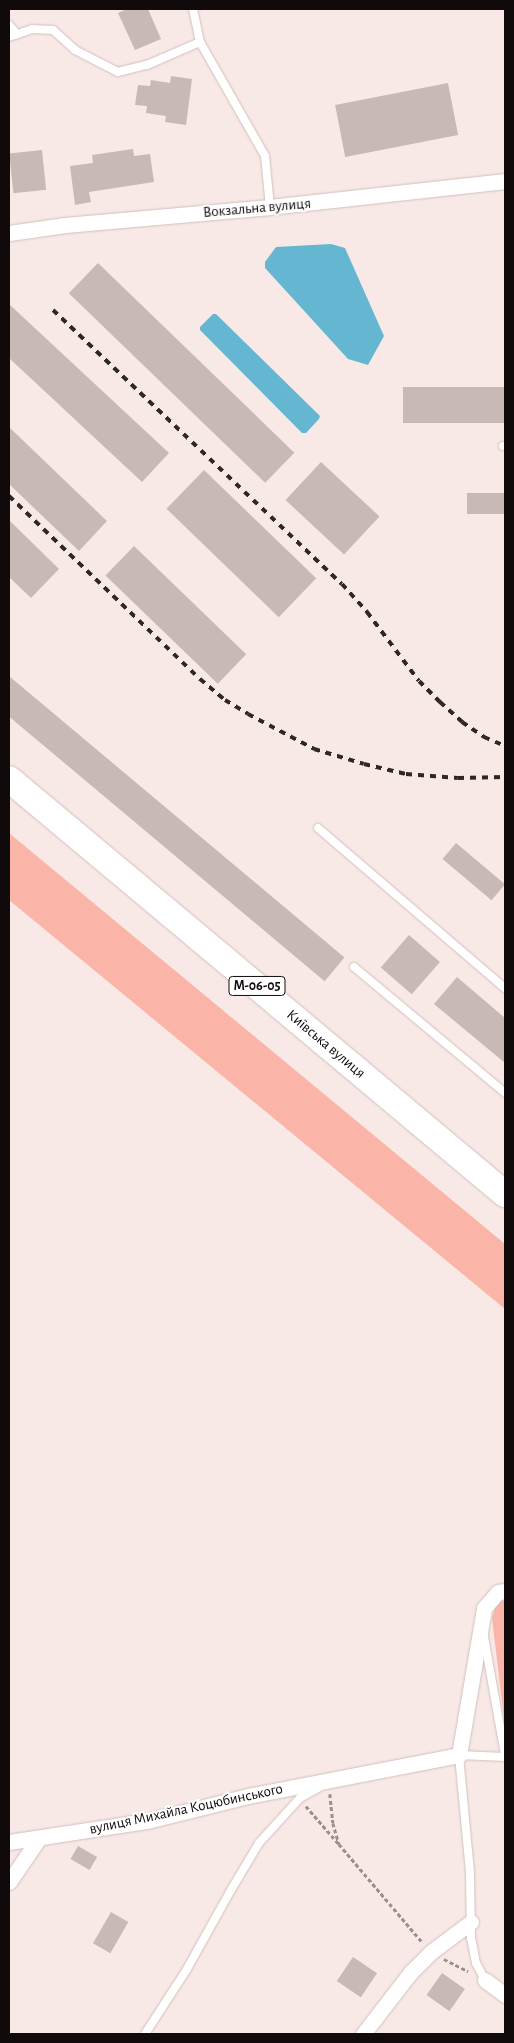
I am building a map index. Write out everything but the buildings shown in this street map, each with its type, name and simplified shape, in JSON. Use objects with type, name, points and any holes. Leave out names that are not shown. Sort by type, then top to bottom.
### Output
[{"type":"highway","name":"Київська вулиця","points":[[9,778],[505,1194]]},
{"type":"street","name":"Вокзальна вулиця","points":[[9,233],[65,225],[270,207],[505,181]]},
{"type":"street","points":[[459,1755],[484,1608],[498,1592],[505,1591]]},
{"type":"street","name":"вулиця Михайла Коцюбинського","points":[[9,1842],[147,1820],[248,1796],[459,1755]]},
{"type":"street","points":[[9,1882],[39,1838]]},
{"type":"street","points":[[363,2034],[411,1972],[431,1952],[471,1922]]},
{"type":"street","points":[[485,1980],[505,1994]]},
{"type":"lane","points":[[193,9],[200,42],[265,156],[270,207]]},
{"type":"lane","points":[[9,25],[13,36],[32,29],[53,30],[75,50],[118,72],[147,65],[200,42]]},
{"type":"lane","points":[[318,828],[505,988]]},
{"type":"lane","points":[[354,967],[505,1093]]},
{"type":"lane","points":[[482,1625],[505,1756],[459,1755],[470,1872],[471,1938],[476,1963],[485,1980]]},
{"type":"lane","name":"вулиця Михайла Коцюбинського","points":[[145,2034],[187,1969],[259,1843],[300,1798],[333,1780]]},
{"type":"path","points":[[333,1780],[329,1797],[339,1844]]},
{"type":"path","points":[[300,1798],[431,1952],[485,1980]]},
{"type":"shaded area","points":[[9,833],[505,1244],[505,1309],[9,900]]},
{"type":"shaded area","points":[[505,1600],[505,1728],[492,1618],[497,1602]]},
{"type":"water","points":[[331,244],[345,248],[384,336],[368,365],[348,359],[265,268],[265,262],[276,247]]},
{"type":"water","points":[[213,314],[216,314],[320,416],[306,433],[302,433],[200,330],[200,327]]},
{"type":"railway","points":[[53,310],[342,584],[367,612],[419,681],[440,702],[462,722],[484,737],[505,746]]},
{"type":"railway","points":[[9,496],[200,679],[225,700],[248,714],[314,749],[364,764],[406,774],[458,778],[505,777]]}]
